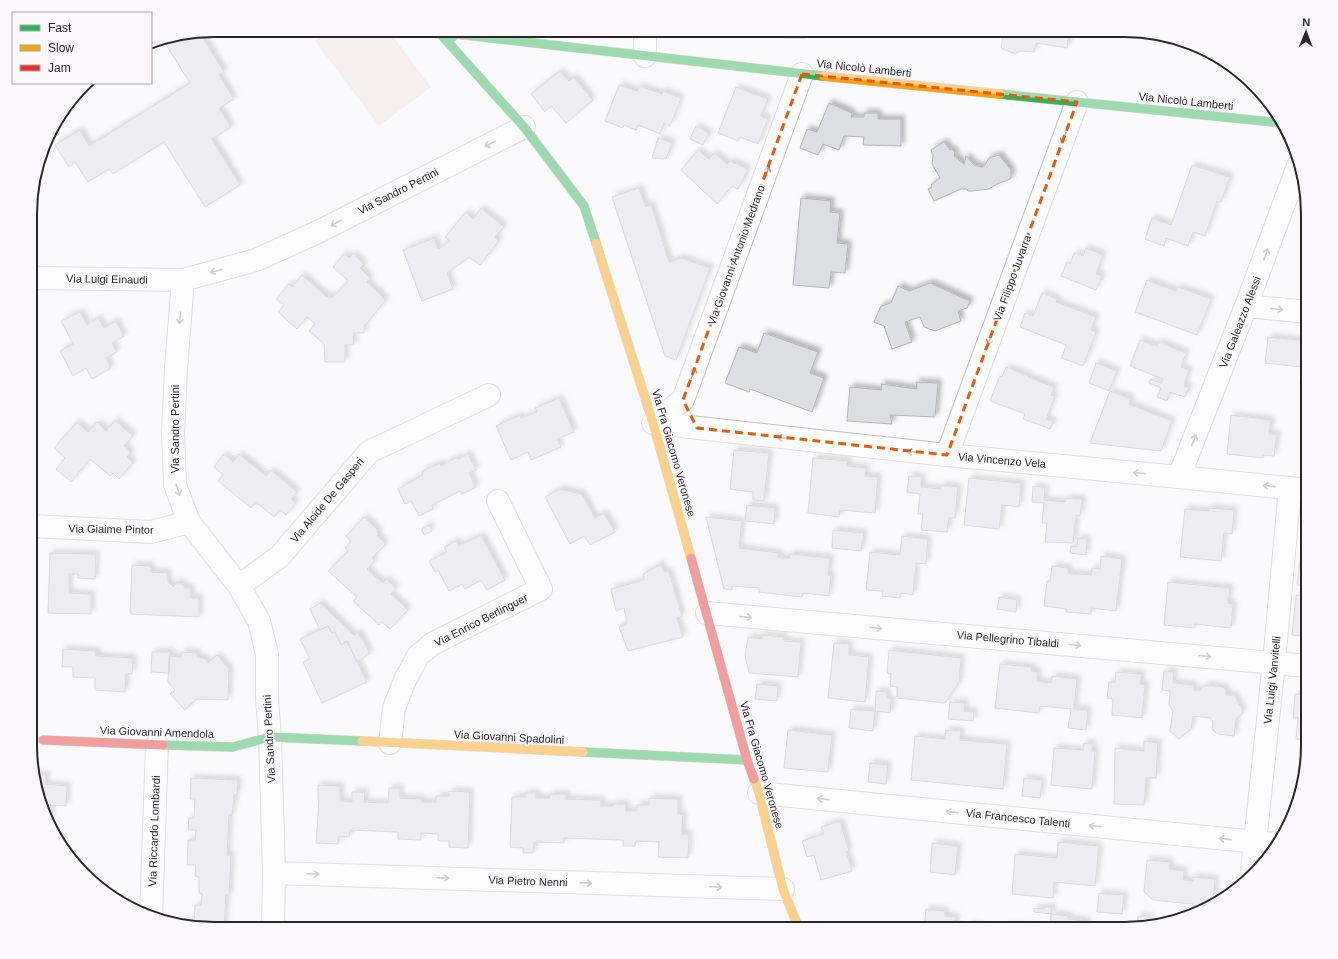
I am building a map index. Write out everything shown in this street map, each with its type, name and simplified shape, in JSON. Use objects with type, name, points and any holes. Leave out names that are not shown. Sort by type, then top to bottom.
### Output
[{"type":"street","name":"Via Fra Giacomo Veronese","points":[[443,37],[524,127],[584,206],[653,424],[747,760],[758,793],[783,889],[797,922]]},
{"type":"street","name":"Via Nicolò Lamberti","points":[[447,41],[452,37]]},
{"type":"street","name":"Via Nicolò Lamberti","points":[[482,37],[802,74],[1275,122]]},
{"type":"street","points":[[645,37],[645,56]]},
{"type":"street","name":"Via Giovanni Antonio Medrano","points":[[683,400],[802,74]]},
{"type":"street","name":"Via Filippo Juvarra","points":[[947,455],[1077,102]]},
{"type":"street","name":"Via Sandro Pertini","points":[[273,922],[274,873],[270,737],[267,699],[267,654],[259,621],[239,586],[189,522],[175,485],[173,433],[183,280],[256,260],[320,231],[524,127]]},
{"type":"street","name":"Via Galeazzo Alessi","points":[[1179,477],[1246,306],[1296,172]]},
{"type":"street","name":"Via Luigi Einaudi","points":[[37,278],[183,280]]},
{"type":"street","points":[[1246,306],[1301,311]]},
{"type":"street","name":"Via Alcide De Gasperi","points":[[239,586],[280,556],[369,452],[489,395]]},
{"type":"street","points":[[653,424],[683,400],[697,428]]},
{"type":"street","name":"Via Vincenzo Vela","points":[[653,424],[947,455],[1299,489]]},
{"type":"street","name":"Via Luigi Vanvitelli","points":[[1253,866],[1274,662],[1299,489]]},
{"type":"street","name":"Via Enrico Berlinguer","points":[[390,743],[394,708],[405,680],[418,656],[432,644],[541,590],[498,501]]},
{"type":"street","name":"Via Giaime Pintor","points":[[37,526],[151,532],[189,522]]},
{"type":"street","name":"Via Pellegrino Tibaldi","points":[[707,613],[1301,665]]},
{"type":"street","name":"Via Giovanni Spadolini","points":[[270,737],[747,760]]},
{"type":"street","name":"Via Giovanni Amendola","points":[[43,740],[157,745],[234,746],[270,737]]},
{"type":"street","name":"Via Riccardo Lombardi","points":[[151,911],[157,745]]},
{"type":"street","name":"Via Francesco Talenti","points":[[758,793],[1271,843]]},
{"type":"street","name":"Via Pietro Nenni","points":[[274,873],[783,889]]},
{"type":"highlighted area","points":[[802,74],[1077,102],[947,455],[697,428],[683,400]]},
{"type":"shaded area","points":[[320,37],[393,37],[431,87],[379,126],[315,41]]},
{"type":"building","points":[[202,37],[224,72],[219,75],[234,99],[219,108],[231,127],[212,139],[240,185],[205,207],[164,142],[113,174],[109,169],[88,182],[75,162],[69,167],[55,145],[80,130],[89,146],[190,83],[165,44],[179,40]]},
{"type":"building","points":[[784,37],[805,37],[805,38]]},
{"type":"building","points":[[1003,37],[1069,37],[1067,48],[1036,43],[1034,52],[1020,51],[1015,54],[1001,48]]},
{"type":"building","points":[[560,71],[569,81],[574,77],[593,100],[566,123],[551,106],[545,112],[531,94]]},
{"type":"building","points":[[619,85],[637,91],[639,86],[662,94],[663,91],[681,98],[670,126],[664,123],[660,134],[638,125],[636,130],[624,125],[623,128],[605,121]]},
{"type":"building","points":[[736,87],[768,99],[761,116],[768,119],[758,144],[740,137],[738,141],[718,133]]},
{"type":"building","points":[[829,103],[852,113],[851,117],[864,117],[864,113],[878,113],[878,119],[901,119],[901,146],[863,145],[864,137],[844,136],[839,150],[823,144],[818,155],[800,148],[807,129],[817,132]]},
{"type":"building","points":[[696,126],[709,133],[703,145],[690,139]]},
{"type":"building","points":[[658,138],[672,143],[666,159],[652,158]]},
{"type":"building","points":[[944,142],[950,150],[952,149],[955,152],[954,156],[964,164],[966,156],[974,165],[982,167],[989,158],[999,155],[1011,170],[1011,178],[989,189],[968,191],[967,189],[961,189],[934,201],[928,189],[932,187],[931,185],[940,178],[932,164],[933,155],[931,150]]},
{"type":"building","points":[[698,150],[709,159],[715,153],[727,164],[730,161],[748,169],[738,189],[732,186],[717,204],[681,170]]},
{"type":"building","points":[[1192,165],[1230,177],[1221,202],[1217,201],[1205,236],[1193,232],[1188,246],[1166,238],[1164,246],[1145,239],[1152,218],[1171,225]]},
{"type":"building","points":[[639,188],[646,207],[651,204],[669,262],[681,258],[710,268],[676,360],[665,356],[612,197]]},
{"type":"building","points":[[801,198],[831,201],[830,212],[840,213],[837,243],[848,244],[845,273],[831,272],[829,288],[793,285]]},
{"type":"building","points":[[481,208],[504,227],[495,237],[499,241],[480,265],[469,257],[447,273],[453,289],[422,301],[403,250],[434,238],[438,249],[450,241],[445,237],[466,212],[473,219]]},
{"type":"building","points":[[1086,248],[1103,255],[1096,274],[1102,276],[1096,290],[1061,276],[1067,262],[1070,264],[1074,253],[1083,256]]},
{"type":"building","points":[[344,254],[349,258],[353,254],[364,264],[360,268],[370,278],[367,282],[386,300],[364,326],[364,333],[353,333],[354,345],[345,345],[345,362],[325,362],[324,344],[309,331],[315,324],[307,317],[297,329],[278,312],[284,305],[276,299],[289,284],[292,287],[302,275],[327,297],[328,295],[332,298],[348,281],[333,267]]},
{"type":"building","points":[[1147,280],[1176,291],[1178,287],[1211,299],[1197,335],[1135,312]]},
{"type":"building","points":[[930,283],[970,301],[967,308],[958,311],[961,321],[935,331],[924,327],[920,317],[905,322],[912,342],[892,349],[884,326],[874,322],[881,306],[891,303],[898,286],[909,291]]},
{"type":"building","points":[[1042,293],[1057,299],[1056,302],[1096,317],[1091,330],[1096,332],[1083,366],[1062,358],[1066,345],[1020,327],[1025,313],[1033,316]]},
{"type":"building","points":[[80,312],[87,325],[98,318],[104,328],[116,321],[124,336],[112,343],[117,352],[106,358],[111,368],[92,379],[86,368],[73,376],[60,351],[73,344],[61,321]]},
{"type":"building","points":[[764,333],[818,352],[810,373],[824,378],[812,412],[750,389],[749,392],[725,383],[739,347],[757,353]]},
{"type":"building","points":[[1268,337],[1301,340],[1301,367],[1265,363]]},
{"type":"building","points":[[1140,340],[1157,346],[1159,342],[1186,353],[1181,367],[1189,370],[1184,386],[1189,388],[1185,397],[1170,392],[1167,401],[1157,397],[1161,388],[1149,383],[1151,379],[1161,383],[1163,379],[1130,366]]},
{"type":"building","points":[[1096,363],[1117,371],[1109,391],[1089,383]]},
{"type":"building","points":[[1006,367],[1054,387],[1051,395],[1055,396],[1046,419],[1053,422],[1050,429],[1023,419],[1025,414],[990,401],[1000,376],[1002,377]]},
{"type":"building","points":[[916,382],[938,383],[935,417],[890,415],[892,424],[847,421],[850,387],[882,390],[881,384],[917,389]]},
{"type":"building","points":[[1110,391],[1131,399],[1129,404],[1172,421],[1161,451],[1090,443]]},
{"type":"building","points":[[559,398],[574,432],[557,439],[561,447],[531,460],[528,452],[511,460],[496,426],[520,415],[521,418],[537,412],[535,408]]},
{"type":"building","points":[[1231,415],[1271,420],[1269,434],[1277,434],[1274,456],[1263,455],[1263,458],[1227,454]]},
{"type":"building","points":[[115,420],[133,436],[124,446],[131,452],[127,457],[133,463],[119,479],[113,473],[110,476],[90,459],[71,482],[56,469],[65,458],[54,448],[77,422],[88,432],[97,422],[106,431]]},
{"type":"building","points":[[734,450],[769,453],[764,501],[753,500],[753,492],[730,489]]},
{"type":"building","points":[[224,454],[233,462],[239,454],[266,476],[271,470],[297,492],[291,499],[296,503],[286,515],[280,510],[274,517],[256,502],[251,508],[218,481],[223,475],[214,467]]},
{"type":"building","points":[[468,454],[476,470],[469,473],[476,487],[462,494],[460,491],[432,505],[433,509],[419,516],[411,501],[405,504],[398,489],[423,475],[422,471],[440,463],[441,466],[457,457],[458,459]]},
{"type":"building","points":[[813,458],[848,461],[847,466],[866,468],[865,476],[878,477],[875,513],[840,510],[839,517],[808,513]]},
{"type":"building","points":[[909,476],[922,477],[921,487],[941,489],[941,485],[958,487],[955,518],[949,518],[947,532],[921,530],[923,514],[918,514],[920,494],[907,492]]},
{"type":"building","points":[[969,478],[1021,483],[1019,507],[1002,505],[999,529],[964,525]]},
{"type":"building","points":[[1033,486],[1045,488],[1044,500],[1065,502],[1066,498],[1082,499],[1080,516],[1076,515],[1073,543],[1045,542],[1047,523],[1042,523],[1044,503],[1032,502]]},
{"type":"building","points":[[560,489],[582,494],[595,518],[604,513],[615,532],[590,545],[584,536],[570,544],[545,497]]},
{"type":"building","points":[[747,505],[775,508],[774,524],[745,521]]},
{"type":"building","points":[[1209,508],[1234,510],[1232,534],[1224,533],[1221,561],[1180,557],[1185,509],[1209,511]]},
{"type":"building","points":[[364,517],[378,530],[377,532],[379,534],[377,536],[386,544],[372,558],[375,561],[367,569],[383,583],[386,579],[396,588],[391,594],[408,610],[390,629],[382,622],[379,625],[353,601],[357,597],[328,571],[348,551],[345,548],[351,541],[346,536]]},
{"type":"building","points":[[706,517],[742,521],[739,548],[779,553],[778,557],[790,558],[790,554],[830,558],[828,575],[831,575],[829,596],[803,593],[802,597],[759,592],[759,588],[732,586],[732,590],[724,589]]},
{"type":"building","points":[[429,525],[432,531],[424,535],[422,530],[423,528]]},
{"type":"building","points":[[833,530],[864,533],[861,551],[832,548]]},
{"type":"building","points":[[481,535],[505,580],[487,590],[481,580],[465,589],[462,584],[449,591],[438,570],[435,572],[429,561],[447,552],[444,547],[456,541],[459,546]]},
{"type":"building","points":[[902,536],[928,539],[926,564],[916,563],[913,595],[901,593],[900,598],[882,596],[883,591],[866,590],[870,552],[900,555]]},
{"type":"building","points":[[1078,538],[1087,539],[1086,555],[1070,553],[1071,546],[1077,547]]},
{"type":"building","points":[[50,553],[96,554],[95,579],[78,578],[78,574],[69,574],[69,593],[91,594],[91,614],[48,613]]},
{"type":"building","points":[[1101,556],[1122,559],[1116,611],[1091,608],[1091,614],[1066,612],[1066,609],[1044,606],[1047,581],[1050,581],[1052,566],[1069,568],[1068,573],[1091,575],[1092,568],[1100,569]]},
{"type":"building","points":[[1301,560],[1301,586],[1297,585]]},
{"type":"building","points":[[661,564],[664,572],[669,572],[682,616],[677,618],[683,637],[628,651],[619,627],[627,623],[624,608],[616,611],[611,589],[644,580],[643,574]]},
{"type":"building","points":[[132,565],[151,566],[151,572],[168,573],[168,582],[173,587],[178,582],[180,584],[184,584],[184,588],[191,588],[191,598],[199,598],[199,617],[130,614]]},
{"type":"building","points":[[1168,582],[1230,588],[1228,603],[1233,604],[1231,628],[1195,624],[1195,628],[1164,625]]},
{"type":"building","points":[[1296,595],[1301,596],[1301,636],[1292,635]]},
{"type":"building","points":[[999,597],[1017,600],[1016,612],[997,609]]},
{"type":"building","points":[[320,603],[354,635],[358,632],[370,653],[357,662],[347,641],[341,645],[335,632],[332,633],[328,626],[320,630],[310,609]]},
{"type":"building","points":[[328,626],[332,633],[335,632],[341,645],[347,641],[367,682],[322,703],[303,662],[310,659],[300,639]]},
{"type":"building","points":[[762,635],[784,637],[784,641],[801,642],[798,677],[749,673],[745,656],[748,637],[762,639]]},
{"type":"building","points":[[834,643],[849,644],[849,655],[869,657],[865,702],[828,698]]},
{"type":"building","points":[[63,649],[96,651],[96,656],[133,658],[132,674],[126,673],[125,692],[95,690],[95,678],[73,677],[73,667],[62,667]]},
{"type":"building","points":[[889,650],[961,658],[959,682],[945,703],[897,698],[897,687],[890,686],[891,674],[887,673]]},
{"type":"building","points":[[152,652],[170,652],[169,673],[151,672]]},
{"type":"building","points":[[182,652],[197,653],[197,657],[204,658],[208,663],[217,655],[229,669],[228,700],[196,699],[185,710],[170,694],[175,690],[168,682],[169,656],[181,657]]},
{"type":"building","points":[[1000,664],[1032,667],[1031,671],[1038,672],[1037,681],[1051,683],[1052,676],[1077,679],[1074,709],[1088,710],[1086,730],[1068,728],[1071,709],[1040,706],[1039,713],[995,708]]},
{"type":"building","points":[[1164,671],[1174,672],[1173,683],[1194,685],[1193,690],[1201,690],[1201,688],[1207,685],[1223,687],[1226,690],[1226,695],[1234,695],[1242,709],[1242,713],[1236,719],[1234,736],[1217,734],[1212,729],[1213,722],[1210,718],[1193,716],[1191,729],[1179,739],[1170,731],[1173,711],[1169,705],[1170,691],[1162,690]]},
{"type":"building","points":[[1116,672],[1142,674],[1140,684],[1145,685],[1142,718],[1112,715],[1113,699],[1107,698],[1109,682],[1115,682]]},
{"type":"building","points":[[757,684],[778,686],[777,701],[755,699]]},
{"type":"building","points":[[876,691],[887,692],[887,698],[891,699],[890,713],[875,711]]},
{"type":"building","points":[[1295,694],[1301,694],[1301,739],[1296,739],[1298,718],[1293,718]]},
{"type":"building","points":[[950,702],[965,703],[964,711],[974,712],[973,721],[948,719]]},
{"type":"building","points":[[851,709],[875,711],[873,731],[849,728]]},
{"type":"building","points":[[788,730],[832,735],[828,772],[784,768]]},
{"type":"building","points":[[946,730],[961,731],[960,740],[1007,744],[1003,789],[911,780],[915,736],[945,739]]},
{"type":"building","points":[[1144,741],[1158,743],[1156,778],[1146,778],[1144,805],[1114,804],[1115,748],[1144,751]]},
{"type":"building","points":[[1084,743],[1093,744],[1092,751],[1095,751],[1092,789],[1051,785],[1054,748],[1083,750]]},
{"type":"building","points":[[870,763],[888,765],[886,784],[868,782]]},
{"type":"building","points":[[40,775],[46,775],[45,784],[67,786],[66,806],[47,805]]},
{"type":"building","points":[[191,778],[238,780],[237,795],[234,795],[232,815],[229,815],[227,855],[231,855],[229,895],[226,895],[224,922],[202,922],[190,920],[194,919],[195,905],[201,905],[202,894],[199,893],[199,877],[195,876],[196,865],[187,865],[188,840],[195,840],[196,830],[188,830],[189,818],[194,818],[195,799],[190,799]]},
{"type":"building","points":[[1024,778],[1042,780],[1040,798],[1022,796]]},
{"type":"building","points":[[318,785],[340,786],[340,801],[352,802],[352,792],[365,792],[364,802],[388,803],[389,788],[400,788],[400,798],[422,799],[422,802],[436,802],[436,796],[449,796],[449,791],[470,792],[468,848],[449,847],[449,841],[438,841],[438,834],[421,833],[421,840],[398,839],[398,832],[350,830],[349,837],[339,836],[338,844],[316,843],[319,800]]},
{"type":"building","points":[[525,793],[536,793],[536,798],[550,798],[550,794],[566,794],[566,799],[601,800],[601,806],[626,804],[625,811],[637,811],[637,805],[649,805],[649,798],[678,799],[678,814],[683,815],[682,834],[689,834],[688,858],[658,857],[659,842],[636,841],[635,846],[623,846],[623,840],[564,838],[564,843],[534,842],[533,853],[523,853],[523,848],[510,847],[512,797],[525,797]]},
{"type":"building","points":[[47,805],[51,805],[51,814]]},
{"type":"building","points":[[840,821],[849,851],[846,851],[852,871],[821,880],[814,855],[807,857],[802,841],[824,834],[821,827]]},
{"type":"building","points":[[1058,842],[1099,846],[1095,886],[1054,882],[1053,898],[1012,894],[1015,854],[1057,858]]},
{"type":"building","points":[[932,843],[958,846],[955,875],[930,872]]},
{"type":"building","points":[[1147,860],[1170,862],[1170,869],[1184,871],[1183,880],[1193,881],[1193,877],[1215,879],[1214,897],[1192,909],[1193,904],[1153,900],[1144,892]]},
{"type":"building","points":[[1099,893],[1124,895],[1122,914],[1097,912]]},
{"type":"building","points":[[1044,907],[1052,907],[1051,914],[1034,912],[1034,908],[1044,909]]},
{"type":"building","points":[[926,909],[945,911],[945,916],[956,917],[955,922],[925,922]]},
{"type":"building","points":[[1051,914],[1068,916],[1068,919],[1087,921],[1087,922],[1050,922]]},
{"type":"building","points":[[1138,916],[1149,917],[1149,920],[1137,922]]},
{"type":"traffic: fast","points":[[443,37],[524,127],[584,206],[596,243]]},
{"type":"traffic: fast","points":[[447,41],[452,37]]},
{"type":"traffic: fast","points":[[482,37],[823,76]]},
{"type":"traffic: fast","points":[[1000,94],[1275,122]]},
{"type":"traffic: fast","points":[[163,745],[233,747],[270,737],[362,741]]},
{"type":"traffic: fast","points":[[583,752],[747,760]]},
{"type":"traffic: slow","points":[[823,76],[1000,94]]},
{"type":"traffic: slow","points":[[596,243],[653,423],[691,558]]},
{"type":"traffic: slow","points":[[362,741],[583,752]]},
{"type":"traffic: slow","points":[[754,779],[759,793],[783,889],[796,922]]},
{"type":"traffic: jam","points":[[691,558],[747,760],[754,779]]},
{"type":"traffic: jam","points":[[43,740],[163,745]]}]
